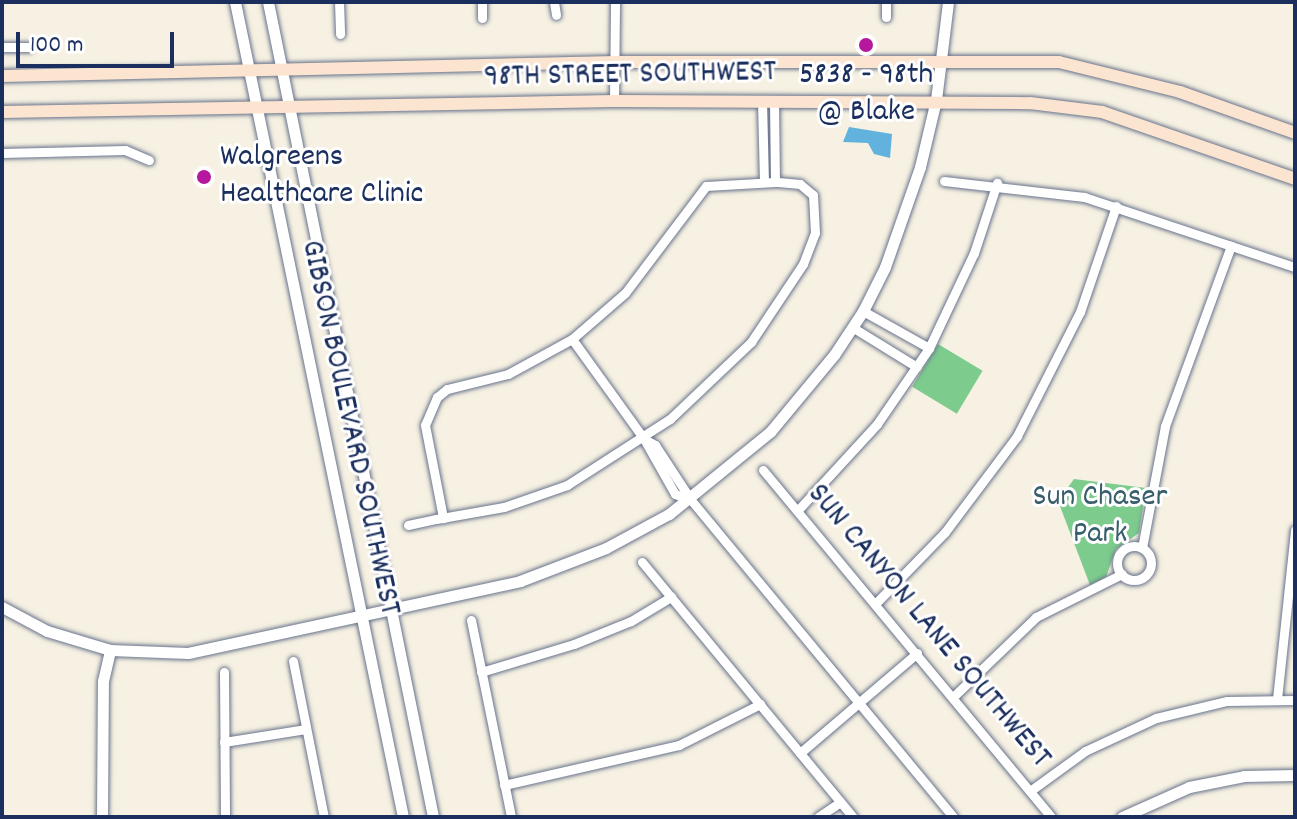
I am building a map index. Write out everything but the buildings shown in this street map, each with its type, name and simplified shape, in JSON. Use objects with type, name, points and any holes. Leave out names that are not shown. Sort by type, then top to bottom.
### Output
[{"type":"main road","name":"98TH STREET SOUTHWEST","points":[[2,76],[246,67],[615,62],[942,59],[1059,62],[1180,92],[1295,133]]},
{"type":"main road","name":"98TH STREET SOUTHWEST","points":[[2,112],[614,101],[936,100],[1030,103],[1102,112],[1295,179]]},
{"type":"street","name":"GIBSON BOULEVARD SOUTHWEST","points":[[235,2],[403,817]]},
{"type":"street","name":"GIBSON BOULEVARD SOUTHWEST","points":[[268,2],[394,610],[433,817]]},
{"type":"street","points":[[339,2],[340,34]]},
{"type":"street","points":[[482,2],[482,18]]},
{"type":"street","points":[[554,2],[556,15]]},
{"type":"street","points":[[614,101],[615,2]]},
{"type":"street","points":[[886,2],[886,17]]},
{"type":"street","points":[[2,607],[47,631],[110,650],[188,653],[394,610],[564,566],[624,540],[691,500],[770,432],[863,311],[906,210],[936,100],[948,2]]},
{"type":"street","points":[[2,47],[29,47]]},
{"type":"street","points":[[768,101],[774,134],[775,182]]},
{"type":"street","points":[[764,181],[762,135],[768,101]]},
{"type":"street","points":[[762,135],[774,134]]},
{"type":"street","points":[[2,153],[125,150],[149,160]]},
{"type":"street","points":[[408,525],[504,507],[567,485],[644,439],[751,342],[803,264],[815,233],[813,195],[800,184],[764,181],[706,186],[625,293],[572,339],[508,374],[447,389],[433,403],[425,425],[443,518]]},
{"type":"street","points":[[944,181],[997,183],[1116,206],[1295,267]]},
{"type":"street","points":[[798,510],[850,458],[929,348],[974,253],[997,183]]},
{"type":"street","points":[[875,604],[945,532],[1017,436],[1076,323],[1116,206]]},
{"type":"street","points":[[953,697],[1036,617],[1122,574],[1136,580],[1146,576],[1151,561],[1142,548],[1165,426],[1231,246]]},
{"type":"street","points":[[863,311],[929,348]]},
{"type":"street","points":[[852,327],[917,367]]},
{"type":"street","points":[[887,349],[897,329]]},
{"type":"street","points":[[572,339],[644,439],[675,494],[691,500]]},
{"type":"street","points":[[644,439],[655,445],[691,500],[953,817]]},
{"type":"street","points":[[663,476],[673,469]]},
{"type":"street","name":"SUN CANYON LANE SOUTHWEST","points":[[763,470],[1051,817]]},
{"type":"street","points":[[1277,699],[1295,530]]},
{"type":"street","points":[[1122,574],[1121,553],[1142,548]]},
{"type":"street","points":[[642,562],[853,817]]},
{"type":"street","points":[[481,672],[574,644],[631,621],[671,597]]},
{"type":"street","points":[[471,620],[511,817]]},
{"type":"street","points":[[102,817],[103,681],[110,650]]},
{"type":"street","points":[[800,753],[917,653]]},
{"type":"street","points":[[293,661],[324,817]]},
{"type":"street","points":[[224,672],[225,817]]},
{"type":"street","points":[[1030,791],[1085,751],[1156,718],[1227,701],[1295,700]]},
{"type":"street","points":[[504,785],[679,745],[760,704]]},
{"type":"street","points":[[224,742],[306,729]]},
{"type":"street","points":[[1122,817],[1189,787],[1244,776],[1295,775]]},
{"type":"street","points":[[818,817],[840,802]]},
{"type":"green space","points":[[938,344],[983,371],[957,414],[912,387]]},
{"type":"green space","name":"Sun Chaser Park","points":[[1074,479],[1146,488],[1139,533],[1116,549],[1106,577],[1090,585],[1058,501]]},
{"type":"water","points":[[849,127],[892,134],[890,158],[874,154],[868,143],[843,142]]},
{"type":"place","name":"5838 - 98th @ Blake","points":[[866,45]]},
{"type":"place","name":"Walgreens Healthcare Clinic","points":[[204,177]]}]
